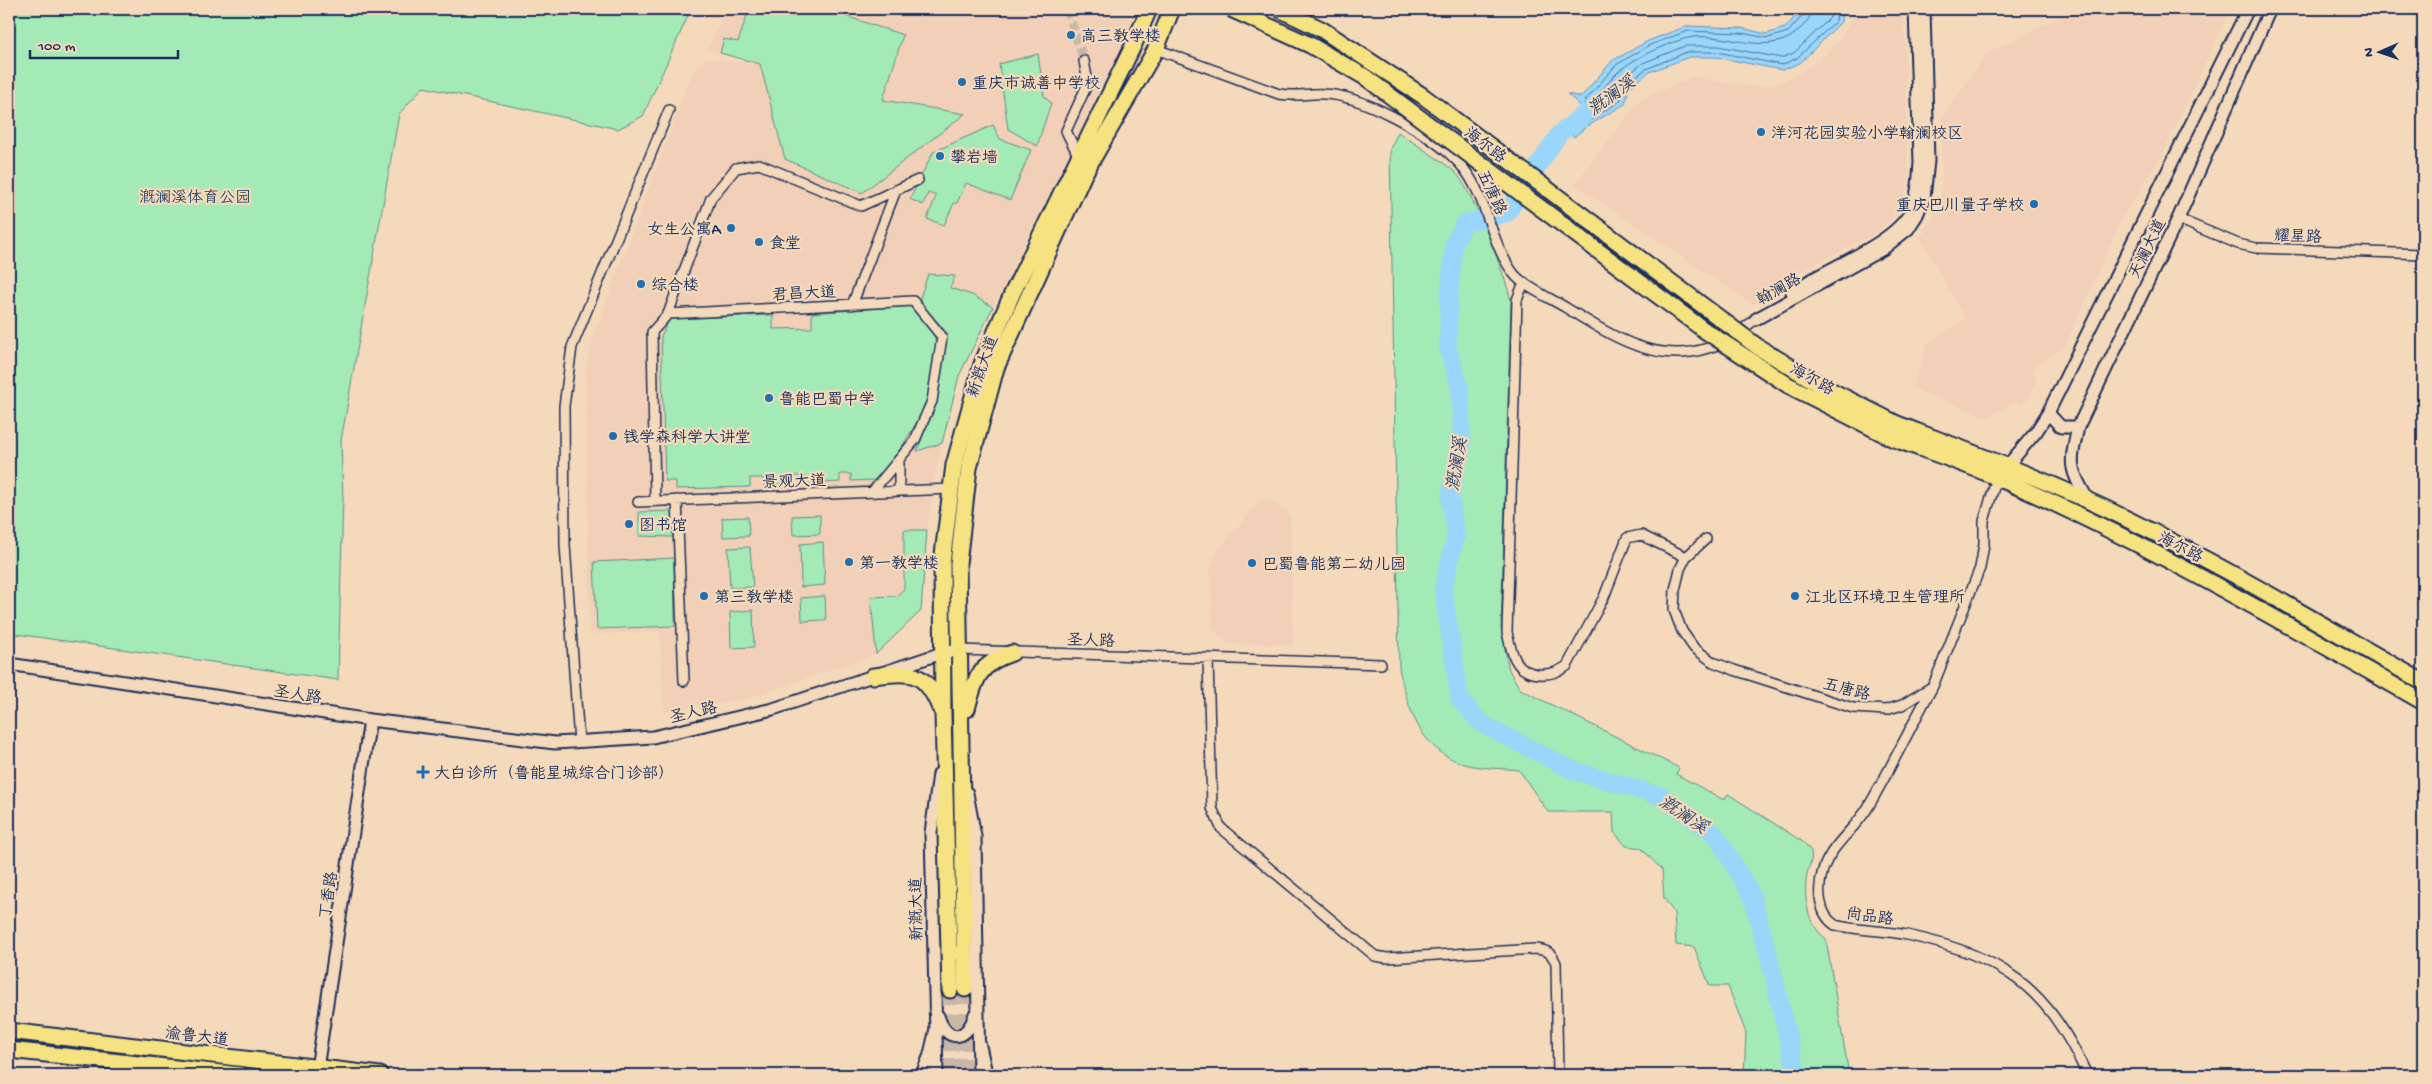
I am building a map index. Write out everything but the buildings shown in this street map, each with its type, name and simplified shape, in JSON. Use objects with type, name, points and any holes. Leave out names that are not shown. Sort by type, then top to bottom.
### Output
[{"type":"main road","name":"新溉大道","points":[[1149,9],[1134,44],[1012,294],[982,364],[954,465],[942,563],[942,653],[944,742],[957,990],[963,770],[958,564],[969,468],[996,368],[1084,174],[1156,49],[1172,9]]},
{"type":"main road","name":"海尔路","points":[[1231,9],[1310,45],[1365,77],[1712,335],[1788,385],[1997,477],[2125,537],[2202,577],[2423,702]]},
{"type":"main road","name":"海尔路","points":[[1280,9],[1321,29],[1423,96],[1758,347],[1894,431],[2008,466],[2088,500],[2210,562],[2423,682]]},
{"type":"main road","points":[[962,730],[973,685],[978,674],[994,660],[1012,652]]},
{"type":"main road","points":[[872,676],[905,672],[918,675],[935,694],[943,714]]},
{"type":"main road","name":"渝鲁大道","points":[[9,1030],[316,1071],[380,1075]]},
{"type":"main road","points":[[922,1075],[930,1056],[936,1031]]},
{"type":"main road","points":[[979,1044],[986,1075]]},
{"type":"main road","points":[[9,1050],[240,1075]]},
{"type":"street","name":"翰澜路","points":[[1756,318],[1804,283],[1880,241],[1902,222],[1911,211],[1919,181],[1920,162],[1915,9]]},
{"type":"street","name":"翰澜路","points":[[1756,318],[1883,249],[1908,229],[1918,215],[1927,182],[1928,161],[1924,9]]},
{"type":"street","name":"天澜大道","points":[[1997,477],[2036,432],[2048,413],[2248,9]]},
{"type":"street","name":"天澜大道","points":[[2088,500],[2074,475],[2071,458],[2078,426],[2178,219],[2270,9]]},
{"type":"street","name":"五唐路","points":[[1156,49],[1279,94],[1294,96],[1335,95],[1380,110],[1418,130],[1455,158],[1466,170],[1482,199],[1503,257],[1516,276],[1588,321],[1633,344],[1662,354],[1692,353],[1725,342],[1756,318]]},
{"type":"street","points":[[1079,157],[1066,131],[1088,83],[1084,61]]},
{"type":"street","points":[[579,742],[565,545],[564,406],[572,347],[669,110]]},
{"type":"street","points":[[655,501],[652,332],[668,314],[711,198],[736,168],[759,164],[861,206],[918,180]]},
{"type":"street","points":[[852,305],[896,190]]},
{"type":"street","name":"耀星路","points":[[2178,219],[2238,244],[2256,248],[2423,254]]},
{"type":"street","points":[[1524,282],[1517,300],[1507,632],[1516,661],[1526,670],[1536,674],[1559,672],[1567,666],[1604,598],[1627,538],[1641,535],[1686,557]]},
{"type":"street","name":"君昌大道","points":[[668,314],[913,301],[942,337],[932,401],[915,440],[872,492]]},
{"type":"street","points":[[2048,413],[2060,427],[2078,426]]},
{"type":"street","points":[[899,460],[899,491]]},
{"type":"street","points":[[1933,686],[1980,568],[1984,544],[1984,522],[1997,477]]},
{"type":"street","name":"景观大道","points":[[638,502],[951,489]]},
{"type":"street","points":[[677,500],[684,681]]},
{"type":"street","name":"五唐路","points":[[1706,539],[1686,557],[1680,569],[1675,590],[1674,610],[1682,632],[1694,648],[1713,662],[1853,708],[1870,710],[1886,710],[1902,705],[1933,686]]},
{"type":"street","name":"圣人路","points":[[9,664],[370,720],[555,743],[654,737],[773,709],[942,653],[960,650],[1208,660],[1381,664]]},
{"type":"street","points":[[1208,660],[1212,808],[1221,828],[1374,956],[1387,958],[1535,949],[1545,950],[1552,954],[1556,963],[1558,1075]]},
{"type":"street","name":"尚品路","points":[[1933,686],[1866,810],[1830,854],[1820,883],[1823,912],[1828,920],[1835,925],[1907,935],[1972,954],[2010,972],[2029,988],[2057,1018],[2087,1075]]},
{"type":"street","name":"丁香路","points":[[316,1071],[370,720]]},
{"type":"street","name":"新溉大道","points":[[936,1075],[931,833],[944,742]]},
{"type":"street","name":"新溉大道","points":[[963,770],[975,836],[979,1075]]},
{"type":"street","points":[[935,1005],[941,1026],[946,1032],[953,1036],[961,1036],[968,1031],[973,1023],[978,1003]]},
{"type":"shaded area","name":"鲁能巴蜀中学","points":[[727,9],[1131,9],[1135,19],[959,376],[936,469],[924,551],[921,611],[876,654],[746,699],[664,712],[660,632],[590,634],[585,372],[593,338],[692,73],[706,59],[757,64],[708,49]],"holes":[[[882,100],[964,114],[785,159]]]},
{"type":"shaded area","name":"洋河花园实验小学翰澜校区","points":[[1856,9],[1904,9],[1908,180],[1903,205],[1897,215],[1877,232],[1800,272],[1752,304],[1575,184],[1637,104],[1645,98],[1693,77],[1750,87],[1767,86],[1785,81],[1824,56],[1840,40]]},
{"type":"shaded area","name":"重庆巴川量子学校","points":[[2075,9],[2230,9],[2162,155],[2123,216],[2065,346],[2035,365],[2036,368],[2032,371],[2037,378],[2029,398],[2022,404],[2015,402],[1987,417],[1913,388],[1927,344],[1966,319],[1920,238],[1934,217],[1942,192],[1942,118],[1987,53]]},
{"type":"shaded area","name":"巴蜀鲁能第二幼儿园","points":[[1261,500],[1269,500],[1290,515],[1293,645],[1227,643],[1212,628],[1210,572],[1216,553]]},
{"type":"green space","name":"溉澜溪体育公园","points":[[9,9],[691,9],[643,116],[618,129],[423,87],[399,114],[341,441],[343,497],[338,680],[9,633]]},
{"type":"green space","points":[[749,9],[824,9],[903,35],[883,100],[965,114],[862,193],[785,159],[760,64],[720,53],[724,39],[738,42]]},
{"type":"green space","points":[[1038,54],[1044,96],[1051,103],[1037,146],[1008,129],[999,64]]},
{"type":"green space","points":[[993,125],[1000,139],[1031,150],[1010,200],[966,183],[944,225],[927,219],[936,196],[928,193],[923,205],[910,199],[933,152]]},
{"type":"green space","points":[[1398,132],[1454,171],[1461,180],[1487,233],[1511,301],[1501,628],[1509,670],[1520,689],[1679,768],[1676,774],[1724,800],[1728,794],[1803,842],[1811,851],[1812,857],[1806,883],[1806,901],[1814,926],[1826,939],[1849,1075],[1744,1075],[1746,1033],[1728,986],[1710,986],[1694,947],[1676,945],[1674,913],[1664,898],[1662,870],[1641,848],[1626,846],[1614,832],[1613,812],[1548,812],[1519,770],[1472,766],[1450,758],[1427,739],[1412,713],[1399,668],[1390,149]]},
{"type":"green space","points":[[928,274],[955,276],[950,288],[972,295],[993,307],[959,376],[942,443],[917,451],[936,401],[948,334],[919,301]]},
{"type":"green space","points":[[912,306],[935,337],[936,353],[930,400],[903,445],[877,480],[851,481],[851,474],[840,474],[840,482],[805,484],[805,476],[794,476],[793,484],[764,485],[763,478],[750,478],[750,487],[676,489],[676,481],[665,481],[661,336],[670,319],[773,315],[773,329],[812,328],[812,313]]},
{"type":"green space","points":[[673,511],[673,537],[639,536],[639,512]]},
{"type":"green space","points":[[820,515],[820,534],[793,535],[792,516]]},
{"type":"green space","points":[[748,517],[749,536],[723,537],[722,518]]},
{"type":"green space","points":[[904,530],[927,530],[921,611],[876,654],[871,597],[896,596],[904,589]]},
{"type":"green space","points":[[823,542],[825,585],[801,587],[800,544]]},
{"type":"green space","points":[[750,547],[753,587],[730,588],[728,548]]},
{"type":"green space","points":[[674,558],[675,626],[597,629],[594,562]]},
{"type":"green space","points":[[825,596],[826,620],[802,621],[801,598]]},
{"type":"green space","points":[[753,610],[754,647],[731,648],[730,612]]},
{"type":"water","points":[[1802,9],[1842,9],[1841,22],[1800,63],[1782,70],[1716,57],[1689,57],[1649,72],[1629,88],[1625,104],[1586,127],[1574,137],[1562,124],[1581,106],[1567,94],[1581,97],[1612,61],[1648,41],[1687,26],[1742,28],[1766,34],[1785,28]]},
{"type":"waterway","name":"溉澜溪","points":[[1585,113],[1559,134],[1507,213],[1465,223],[1454,243],[1449,298],[1448,348],[1460,389],[1462,443],[1450,497],[1456,535],[1443,589],[1460,700],[1482,724],[1572,770],[1663,797],[1716,835],[1751,894],[1769,957],[1797,1075]]},
{"type":"tunnel","points":[[1067,9],[1084,61]]},
{"type":"tunnel","points":[[965,989],[966,1075]]},
{"type":"tunnel","points":[[950,990],[952,1075]]},
{"type":"place","name":"高三教学楼","points":[[1071,35]]},
{"type":"place","name":"重庆市诚善中学校","points":[[962,82]]},
{"type":"place","name":"洋河花园实验小学翰澜校区","points":[[1761,132]]},
{"type":"place","name":"攀岩墙","points":[[940,156]]},
{"type":"place","name":"重庆巴川量子学校","points":[[2034,204]]},
{"type":"place","name":"女生公寓A","points":[[731,228]]},
{"type":"place","name":"食堂","points":[[759,242]]},
{"type":"place","name":"综合楼","points":[[641,284]]},
{"type":"place","name":"鲁能巴蜀中学","points":[[769,398]]},
{"type":"place","name":"钱学森科学大讲堂","points":[[613,436]]},
{"type":"place","name":"图书馆","points":[[629,524]]},
{"type":"place","name":"第一教学楼","points":[[849,562]]},
{"type":"place","name":"巴蜀鲁能第二幼儿园","points":[[1252,563]]},
{"type":"place","name":"第三教学楼","points":[[704,596]]},
{"type":"place","name":"江北区环境卫生管理所","points":[[1795,596]]},
{"type":"place","name":"大白诊所（鲁能星城综合门诊部）","points":[[423,772]]}]
